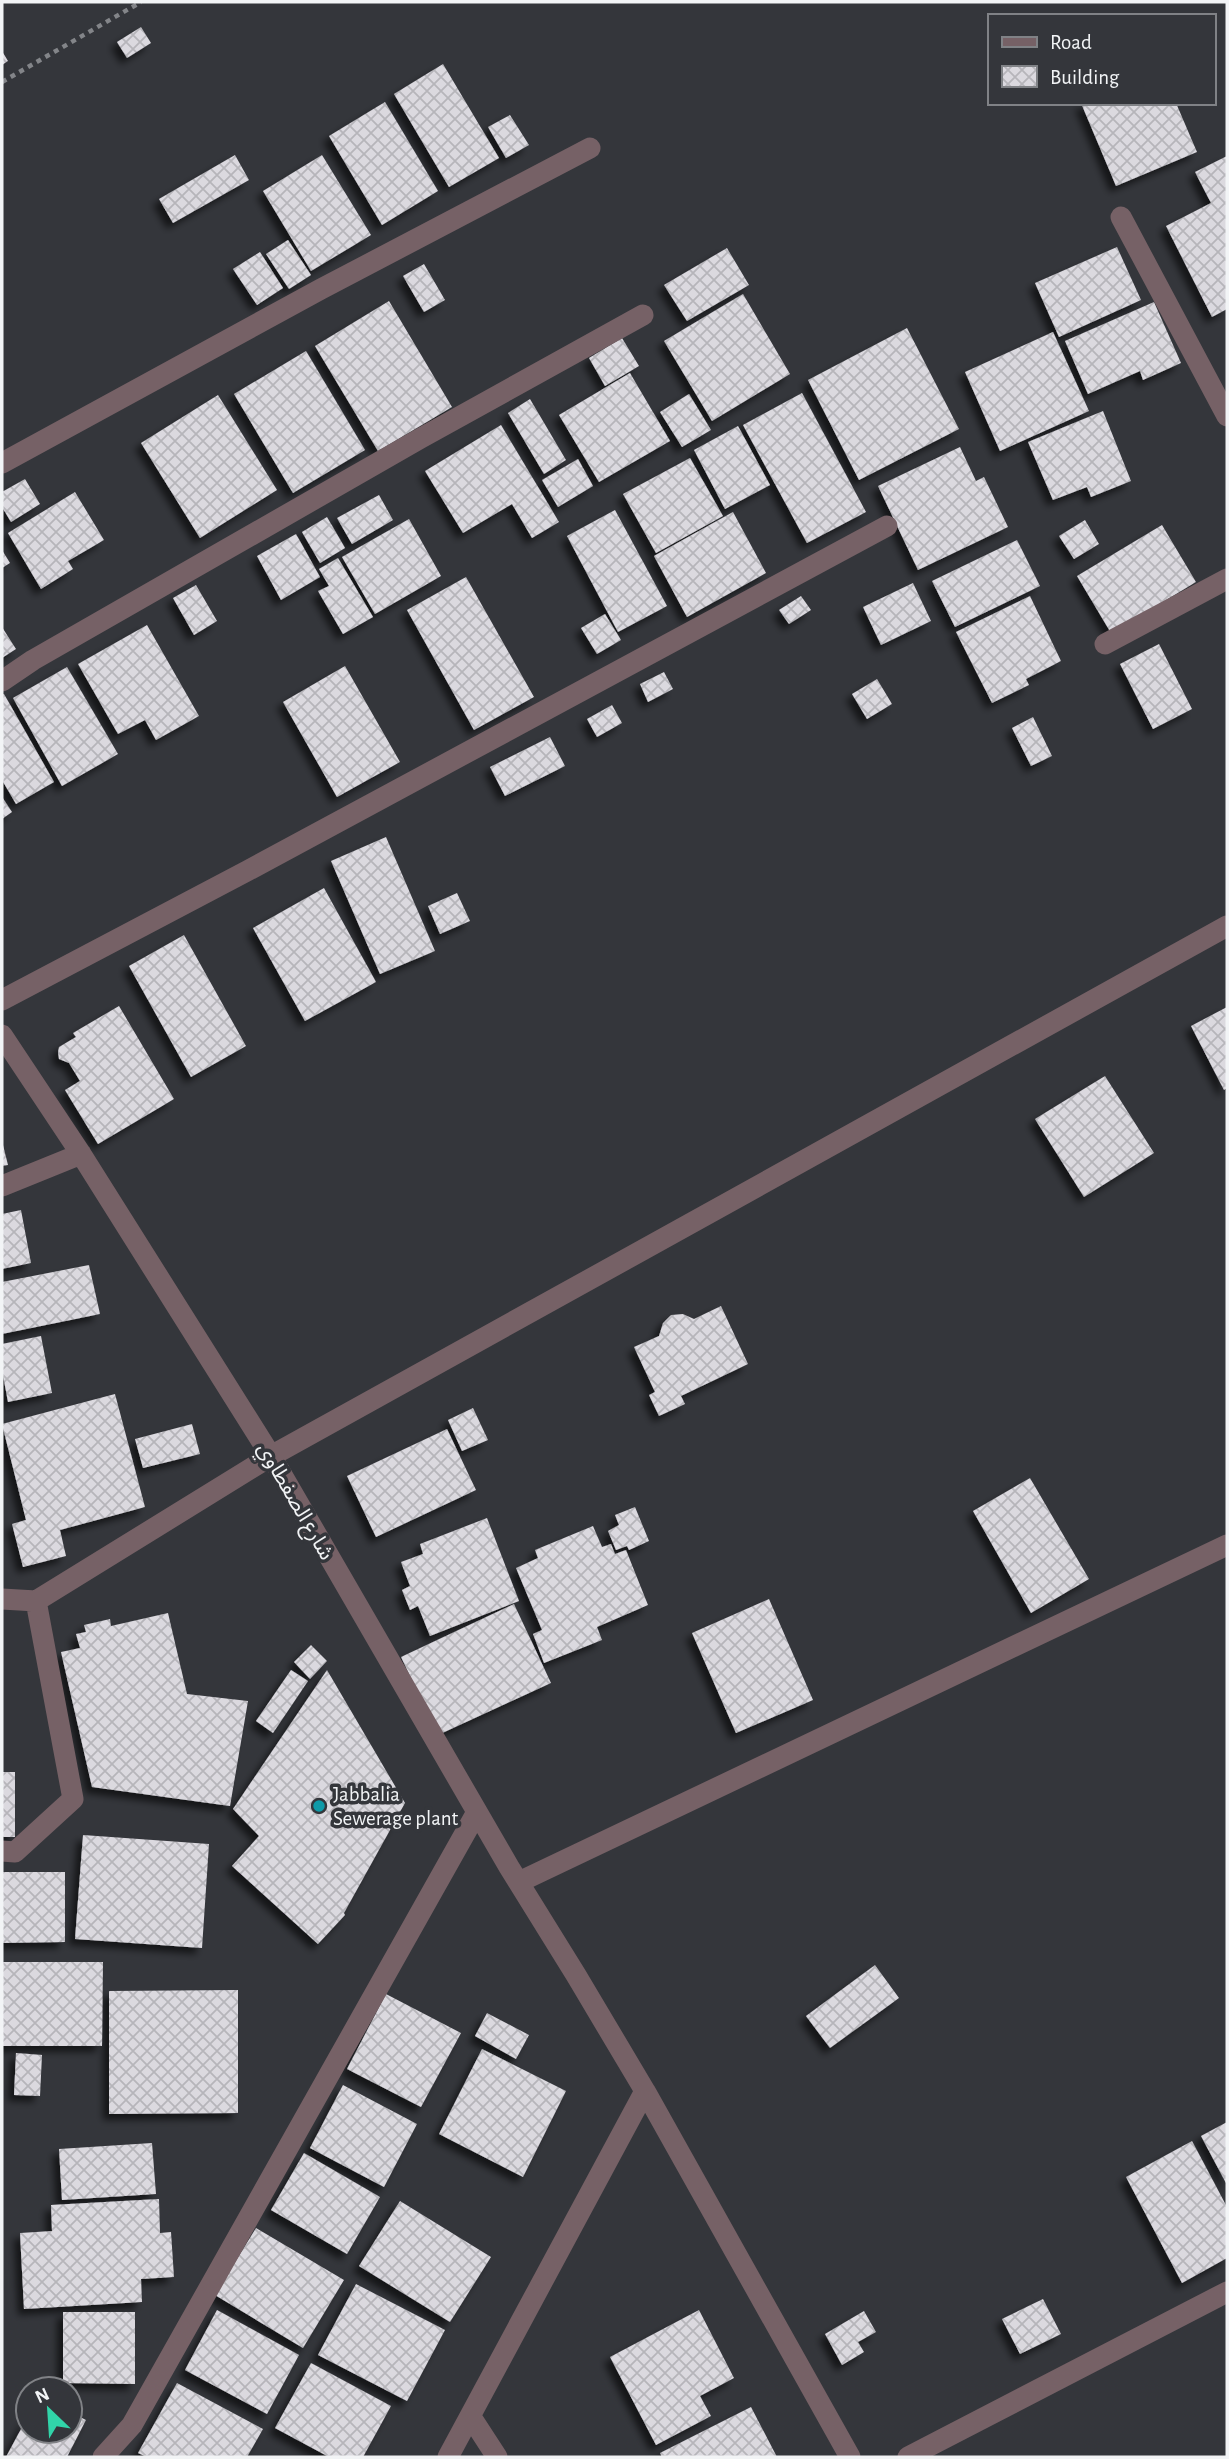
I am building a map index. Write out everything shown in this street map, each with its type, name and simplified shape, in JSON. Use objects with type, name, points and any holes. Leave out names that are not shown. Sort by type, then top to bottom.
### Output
[{"type":"street","points":[[2,463],[321,289],[590,148]]},
{"type":"street","points":[[1121,217],[1227,416]]},
{"type":"street","points":[[2,681],[33,660],[421,438],[643,315]]},
{"type":"street","points":[[2,1000],[887,526]]},
{"type":"street","points":[[1105,644],[1227,579]]},
{"type":"street","points":[[2,1599],[36,1601],[271,1456],[1227,926]]},
{"type":"street","name":"شارع الصفطاوي","points":[[2,1035],[81,1154],[271,1456],[477,1812],[645,2091],[850,2457]]},
{"type":"street","points":[[2,1186],[81,1154]]},
{"type":"street","points":[[519,1882],[1227,1545]]},
{"type":"street","points":[[2,1851],[15,1852],[74,1799],[36,1601]]},
{"type":"street","points":[[103,2457],[132,2425],[477,1812]]},
{"type":"street","points":[[448,2457],[645,2091]]},
{"type":"street","points":[[908,2457],[1227,2292]]},
{"type":"street","points":[[471,2417],[497,2457]]},
{"type":"path","points":[[2,82],[141,2]]},
{"type":"building","points":[[141,27],[151,43],[127,58],[117,42]]},
{"type":"building","points":[[2,51],[8,61],[2,65]]},
{"type":"building","points":[[443,64],[499,158],[449,187],[394,94]]},
{"type":"building","points":[[385,102],[438,191],[382,225],[329,136]]},
{"type":"building","points":[[1082,105],[1177,105],[1197,152],[1116,186]]},
{"type":"building","points":[[510,115],[529,145],[506,158],[488,127]]},
{"type":"building","points":[[235,155],[249,180],[173,223],[159,199]]},
{"type":"building","points":[[322,155],[371,235],[311,271],[263,191]]},
{"type":"building","points":[[1227,156],[1227,309],[1212,317],[1166,226],[1211,203],[1195,172]]},
{"type":"building","points":[[288,240],[311,275],[289,289],[266,254]]},
{"type":"building","points":[[1117,247],[1141,300],[1059,337],[1035,283]]},
{"type":"building","points":[[727,248],[749,285],[687,321],[664,285]]},
{"type":"building","points":[[260,252],[283,288],[257,305],[233,269]]},
{"type":"building","points":[[424,264],[445,300],[424,312],[403,276]]},
{"type":"building","points":[[743,294],[790,374],[712,421],[664,341]]},
{"type":"building","points":[[389,301],[452,407],[378,451],[315,346]]},
{"type":"building","points":[[1154,302],[1181,363],[1143,380],[1140,371],[1088,394],[1065,341]]},
{"type":"building","points":[[907,328],[959,429],[859,480],[808,380]]},
{"type":"building","points":[[1053,332],[1089,411],[1000,451],[965,372]]},
{"type":"building","points":[[622,338],[639,366],[605,386],[589,358]]},
{"type":"building","points":[[306,351],[365,450],[293,493],[234,394]]},
{"type":"building","points":[[630,373],[670,441],[599,482],[559,415]]},
{"type":"building","points":[[802,393],[866,512],[807,543],[743,425]]},
{"type":"building","points":[[689,394],[711,430],[682,447],[660,412]]},
{"type":"building","points":[[218,395],[277,490],[200,538],[141,443]]},
{"type":"building","points":[[530,399],[566,460],[544,474],[508,413]]},
{"type":"building","points":[[1103,411],[1131,481],[1091,497],[1087,487],[1053,500],[1028,442]]},
{"type":"building","points":[[501,425],[559,522],[532,538],[512,504],[463,533],[425,471]]},
{"type":"building","points":[[738,426],[770,485],[725,509],[694,450]]},
{"type":"building","points":[[960,447],[976,481],[984,477],[1008,527],[918,570],[878,486]]},
{"type":"building","points":[[690,458],[723,516],[656,553],[623,494]]},
{"type":"building","points":[[578,459],[593,486],[558,507],[542,480]]},
{"type":"building","points":[[25,479],[40,504],[11,522],[2,507],[2,492]]},
{"type":"building","points":[[75,492],[104,540],[68,561],[73,569],[41,589],[8,533]]},
{"type":"building","points":[[379,495],[393,520],[352,544],[337,518]]},
{"type":"building","points":[[615,510],[667,606],[618,632],[567,536]]},
{"type":"building","points":[[733,512],[766,573],[687,617],[654,556]]},
{"type":"building","points":[[327,517],[345,548],[320,563],[302,532]]},
{"type":"building","points":[[409,519],[441,576],[375,614],[342,557]]},
{"type":"building","points":[[1085,520],[1099,544],[1074,559],[1059,536]]},
{"type":"building","points":[[1162,525],[1196,582],[1111,633],[1077,576]]},
{"type":"building","points":[[296,534],[320,577],[281,600],[257,556]]},
{"type":"building","points":[[1017,540],[1040,586],[955,627],[932,581]]},
{"type":"building","points":[[2,550],[10,563],[2,568]]},
{"type":"building","points":[[338,558],[373,617],[343,634],[318,591],[329,586],[319,569]]},
{"type":"building","points":[[466,577],[534,697],[474,730],[407,610]]},
{"type":"building","points":[[913,583],[931,621],[881,645],[863,607]]},
{"type":"building","points":[[196,585],[217,621],[194,635],[173,598]]},
{"type":"building","points":[[801,596],[811,610],[789,624],[779,610]]},
{"type":"building","points":[[1030,596],[1061,661],[1026,679],[1029,685],[992,703],[956,632]]},
{"type":"building","points":[[605,614],[621,640],[597,654],[581,628]]},
{"type":"building","points":[[147,625],[199,716],[156,740],[145,720],[118,734],[78,664]]},
{"type":"building","points":[[2,627],[16,649],[2,658]]},
{"type":"building","points":[[1159,644],[1192,709],[1153,729],[1120,664]]},
{"type":"building","points":[[345,666],[400,762],[337,797],[283,702]]},
{"type":"building","points":[[67,667],[118,754],[62,786],[13,698]]},
{"type":"building","points":[[664,672],[673,689],[648,702],[640,684]]},
{"type":"building","points":[[877,679],[892,704],[867,719],[852,694]]},
{"type":"building","points":[[4,694],[54,782],[16,804],[2,780]]},
{"type":"building","points":[[612,705],[622,723],[597,737],[587,719]]},
{"type":"building","points":[[1033,717],[1052,756],[1031,766],[1012,728]]},
{"type":"building","points":[[550,737],[565,766],[505,796],[490,767]]},
{"type":"building","points":[[2,797],[12,812],[2,819]]},
{"type":"building","points":[[386,837],[435,951],[380,974],[331,861]]},
{"type":"building","points":[[324,888],[376,982],[305,1021],[253,928]]},
{"type":"building","points":[[457,893],[470,921],[440,934],[428,906]]},
{"type":"building","points":[[184,935],[246,1046],[191,1077],[129,966]]},
{"type":"building","points":[[119,1006],[174,1099],[98,1144],[65,1090],[80,1081],[69,1063],[59,1059],[58,1052],[59,1047],[76,1037],[73,1033]]},
{"type":"building","points":[[1227,1007],[1227,1088],[1224,1090],[1191,1026]]},
{"type":"building","points":[[1105,1076],[1154,1153],[1084,1197],[1035,1119]]},
{"type":"building","points":[[2,1141],[8,1165],[2,1166]]},
{"type":"building","points":[[21,1210],[31,1263],[2,1269],[2,1214]]},
{"type":"building","points":[[89,1265],[100,1314],[2,1334],[2,1282]]},
{"type":"building","points":[[721,1306],[748,1364],[681,1396],[685,1404],[659,1416],[649,1395],[655,1392],[634,1347],[659,1336],[663,1323],[671,1315],[683,1314],[694,1319]]},
{"type":"building","points":[[41,1336],[52,1393],[8,1402],[2,1370],[2,1344]]},
{"type":"building","points":[[115,1394],[145,1507],[60,1530],[66,1556],[23,1567],[12,1524],[26,1520],[2,1424]]},
{"type":"building","points":[[473,1408],[488,1440],[462,1451],[448,1420]]},
{"type":"building","points":[[192,1424],[200,1454],[143,1468],[135,1439]]},
{"type":"building","points":[[447,1429],[476,1490],[376,1537],[347,1476]]},
{"type":"building","points":[[1030,1478],[1089,1579],[1031,1613],[973,1511]]},
{"type":"building","points":[[635,1507],[649,1541],[629,1550],[627,1546],[616,1550],[608,1531],[619,1525],[615,1515]]},
{"type":"building","points":[[487,1518],[519,1601],[430,1636],[418,1606],[410,1610],[402,1590],[410,1586],[401,1562],[423,1554],[420,1544]]},
{"type":"building","points":[[593,1526],[602,1547],[611,1544],[615,1554],[626,1550],[648,1605],[597,1627],[602,1640],[544,1663],[533,1634],[542,1630],[516,1568],[538,1558],[535,1550]]},
{"type":"building","points":[[769,1599],[813,1700],[736,1733],[692,1633]]},
{"type":"building","points":[[514,1604],[551,1683],[438,1735],[401,1657]]},
{"type":"building","points":[[168,1613],[187,1694],[248,1701],[230,1806],[92,1787],[61,1652],[80,1648],[76,1634],[86,1632],[84,1625],[110,1619],[111,1626]]},
{"type":"building","points":[[311,1645],[327,1661],[310,1679],[294,1662]]},
{"type":"building","points":[[291,1670],[308,1681],[273,1733],[256,1721]]},
{"type":"building","name":"Jabbalia Sewerage plant","points":[[327,1670],[405,1803],[345,1915],[318,1944],[232,1866],[259,1836],[233,1809]]},
{"type":"building","points":[[2,1772],[15,1772],[15,1837],[2,1837]]},
{"type":"building","points":[[83,1835],[209,1844],[202,1948],[75,1939]]},
{"type":"building","points":[[2,1872],[65,1872],[65,1942],[2,1943]]},
{"type":"building","points":[[2,1962],[103,1962],[102,2046],[2,2046]]},
{"type":"building","points":[[875,1965],[899,1998],[830,2048],[806,2016]]},
{"type":"building","points":[[238,1990],[238,2113],[109,2114],[109,1991]]},
{"type":"building","points":[[386,1994],[461,2033],[421,2107],[347,2069]]},
{"type":"building","points":[[487,2013],[529,2035],[516,2059],[475,2036]]},
{"type":"building","points":[[482,2049],[566,2091],[523,2177],[439,2134]]},
{"type":"building","points":[[16,2053],[42,2055],[40,2096],[14,2095]]},
{"type":"building","points":[[343,2085],[417,2124],[384,2187],[310,2148]]},
{"type":"building","points":[[1227,2122],[1227,2185],[1201,2136]]},
{"type":"building","points":[[1192,2141],[1227,2207],[1227,2258],[1182,2283],[1126,2177]]},
{"type":"building","points":[[152,2143],[156,2194],[62,2200],[59,2149]]},
{"type":"building","points":[[304,2153],[380,2197],[347,2254],[271,2210]]},
{"type":"building","points":[[159,2199],[160,2233],[171,2232],[174,2277],[141,2279],[142,2302],[24,2309],[20,2233],[52,2231],[51,2205]]},
{"type":"building","points":[[400,2201],[491,2257],[450,2322],[359,2266]]},
{"type":"building","points":[[256,2228],[344,2280],[303,2348],[215,2295]]},
{"type":"building","points":[[356,2284],[445,2330],[407,2401],[318,2355]]},
{"type":"building","points":[[1043,2299],[1061,2334],[1020,2354],[1002,2319]]},
{"type":"building","points":[[217,2310],[299,2355],[267,2414],[185,2370]]},
{"type":"building","points":[[699,2310],[734,2378],[700,2396],[711,2416],[656,2445],[610,2357]]},
{"type":"building","points":[[864,2311],[876,2332],[858,2342],[864,2352],[842,2365],[825,2334]]},
{"type":"building","points":[[63,2312],[135,2312],[135,2384],[84,2383],[84,2375],[63,2375]]},
{"type":"building","points":[[311,2363],[391,2406],[363,2457],[329,2457],[275,2428]]},
{"type":"building","points":[[177,2383],[263,2429],[247,2457],[147,2457],[138,2453]]},
{"type":"building","points":[[751,2407],[777,2457],[662,2457],[660,2453]]},
{"type":"building","points":[[14,2442],[14,2445],[73,2445],[67,2457],[6,2457]]},
{"type":"place","name":"Jabbalia Sewerage plant","points":[[319,1806]]}]
